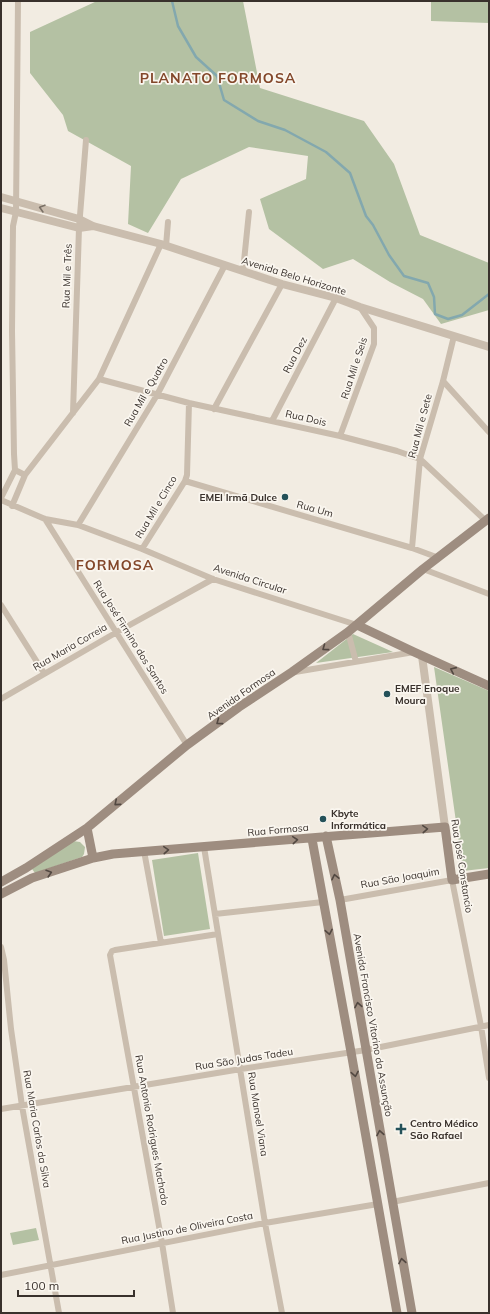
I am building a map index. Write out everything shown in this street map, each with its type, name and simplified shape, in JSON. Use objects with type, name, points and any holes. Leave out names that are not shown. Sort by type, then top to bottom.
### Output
[{"type":"main road","name":"Avenida Formosa","points":[[1,882],[26,868],[87,828],[187,745],[348,632],[423,569],[488,520]]},
{"type":"main road","name":"Avenida Circular","points":[[357,625],[489,686]]},
{"type":"main road","name":"Rua Formosa","points":[[93,858],[113,854],[144,851],[204,848],[312,839],[326,836],[445,827]]},
{"type":"main road","name":"Rua José Constancio","points":[[445,827],[452,880]]},
{"type":"main road","points":[[1,894],[32,878],[93,858],[87,828]]},
{"type":"main road","name":"Avenida Francisco Vitorino da Assunção","points":[[326,836],[340,900],[412,1313]]},
{"type":"main road","points":[[312,839],[397,1313]]},
{"type":"main road","points":[[26,868],[32,878]]},
{"type":"main road","name":"Rua São Joaquim","points":[[452,880],[489,874]]},
{"type":"main road","points":[[392,1280],[405,1279]]},
{"type":"street","points":[[1,499],[15,470],[12,331],[13,226],[16,212],[18,1]]},
{"type":"street","name":"Rua Mil e Três","points":[[72,413],[78,228],[86,140]]},
{"type":"street","name":"Avenida Belo Horizonte","points":[[1,197],[79,219],[93,226],[164,245],[282,284],[336,298],[360,307],[489,347]]},
{"type":"street","name":"Avenida Belo Horizonte","points":[[1,208],[78,228],[93,226]]},
{"type":"street","points":[[243,271],[249,212]]},
{"type":"street","points":[[12,506],[25,475],[99,378],[164,245],[168,222]]},
{"type":"street","name":"Rua Mil e Quatro","points":[[78,525],[158,395],[225,265]]},
{"type":"street","points":[[214,409],[282,284]]},
{"type":"street","name":"Rua Dez","points":[[272,420],[336,298]]},
{"type":"street","name":"Rua Mil e Seis","points":[[340,436],[374,344],[374,328],[360,307]]},
{"type":"street","name":"Rua Mil e Sete","points":[[412,548],[420,459],[443,381],[454,336]]},
{"type":"street","name":"Rua Dois","points":[[99,378],[189,403],[340,436],[397,451],[420,459],[488,520]]},
{"type":"street","points":[[443,381],[489,432]]},
{"type":"street","name":"Rua Mil e Cinco","points":[[142,549],[185,481],[187,475],[189,403]]},
{"type":"street","points":[[15,470],[25,475]]},
{"type":"street","name":"Rua Um","points":[[185,481],[412,548],[439,558]]},
{"type":"street","name":"Avenida Circular","points":[[1,499],[12,506],[45,519],[78,525],[142,549],[213,579],[357,625]]},
{"type":"street","name":"Rua José Firmino dos Santos","points":[[45,519],[187,745]]},
{"type":"street","points":[[423,569],[489,594]]},
{"type":"street","name":"Rua Maria Correia","points":[[1,698],[213,579]]},
{"type":"street","points":[[1,605],[44,673]]},
{"type":"street","points":[[348,632],[356,662]]},
{"type":"street","points":[[292,672],[418,654]]},
{"type":"street","name":"Rua José Constancio","points":[[418,654],[445,827]]},
{"type":"street","name":"Rua Manoel Viana","points":[[204,848],[265,1223],[282,1313]]},
{"type":"street","points":[[144,851],[161,943],[218,934]]},
{"type":"street","name":"Rua José Constancio","points":[[452,880],[481,1026],[489,1078]]},
{"type":"street","name":"Rua São Joaquim","points":[[340,900],[452,880]]},
{"type":"street","points":[[215,914],[323,902]]},
{"type":"street","name":"Rua Antonio Rodrigues Machado","points":[[161,943],[115,950],[111,952],[110,956],[135,1087],[162,1243],[172,1313]]},
{"type":"street","name":"Rua Maria Carlos da Silva","points":[[1,947],[4,960],[11,1029],[22,1106],[59,1313]]},
{"type":"street","name":"Rua São Judas Tadeu","points":[[1,1109],[366,1050],[489,1025]]},
{"type":"street","points":[[392,1202],[489,1183]]},
{"type":"street","name":"Rua Justino de Oliveira Costa","points":[[1,1275],[265,1223],[378,1204]]},
{"type":"green space","points":[[97,1],[243,1],[260,88],[364,121],[394,164],[420,235],[489,263],[489,310],[441,324],[423,299],[390,282],[353,259],[323,269],[269,229],[260,199],[306,179],[308,156],[249,147],[181,179],[148,233],[128,224],[131,166],[68,131],[63,115],[30,73],[30,32]]},
{"type":"green space","points":[[431,1],[489,1],[489,23],[431,21]]},
{"type":"green space","points":[[353,634],[393,652],[316,663]]},
{"type":"green space","points":[[434,667],[489,691],[489,868],[463,871]]},
{"type":"green space","points":[[73,841],[80,842],[85,847],[82,857],[35,873],[32,869]]},
{"type":"green space","points":[[198,853],[210,929],[164,936],[152,860]]},
{"type":"green space","points":[[36,1228],[39,1240],[13,1245],[10,1233]]},
{"type":"waterway","points":[[172,1],[178,26],[196,57],[217,76],[224,100],[258,121],[285,130],[326,152],[350,173],[366,216],[373,225],[389,255],[404,276],[428,283],[434,297],[435,314],[448,319],[462,315],[489,294]]},
{"type":"place","name":"EMEI Irmã Dulce","points":[[285,497]]},
{"type":"place","name":"EMEF Enoque Moura","points":[[387,694]]},
{"type":"place","name":"Kbyte Informática","points":[[323,819]]},
{"type":"place","name":"Centro Médico São Rafael","points":[[401,1129]]},
{"type":"district","name":"PLANATO FORMOSA","points":[[218,78]]},
{"type":"district","name":"FORMOSA","points":[[115,565]]}]
